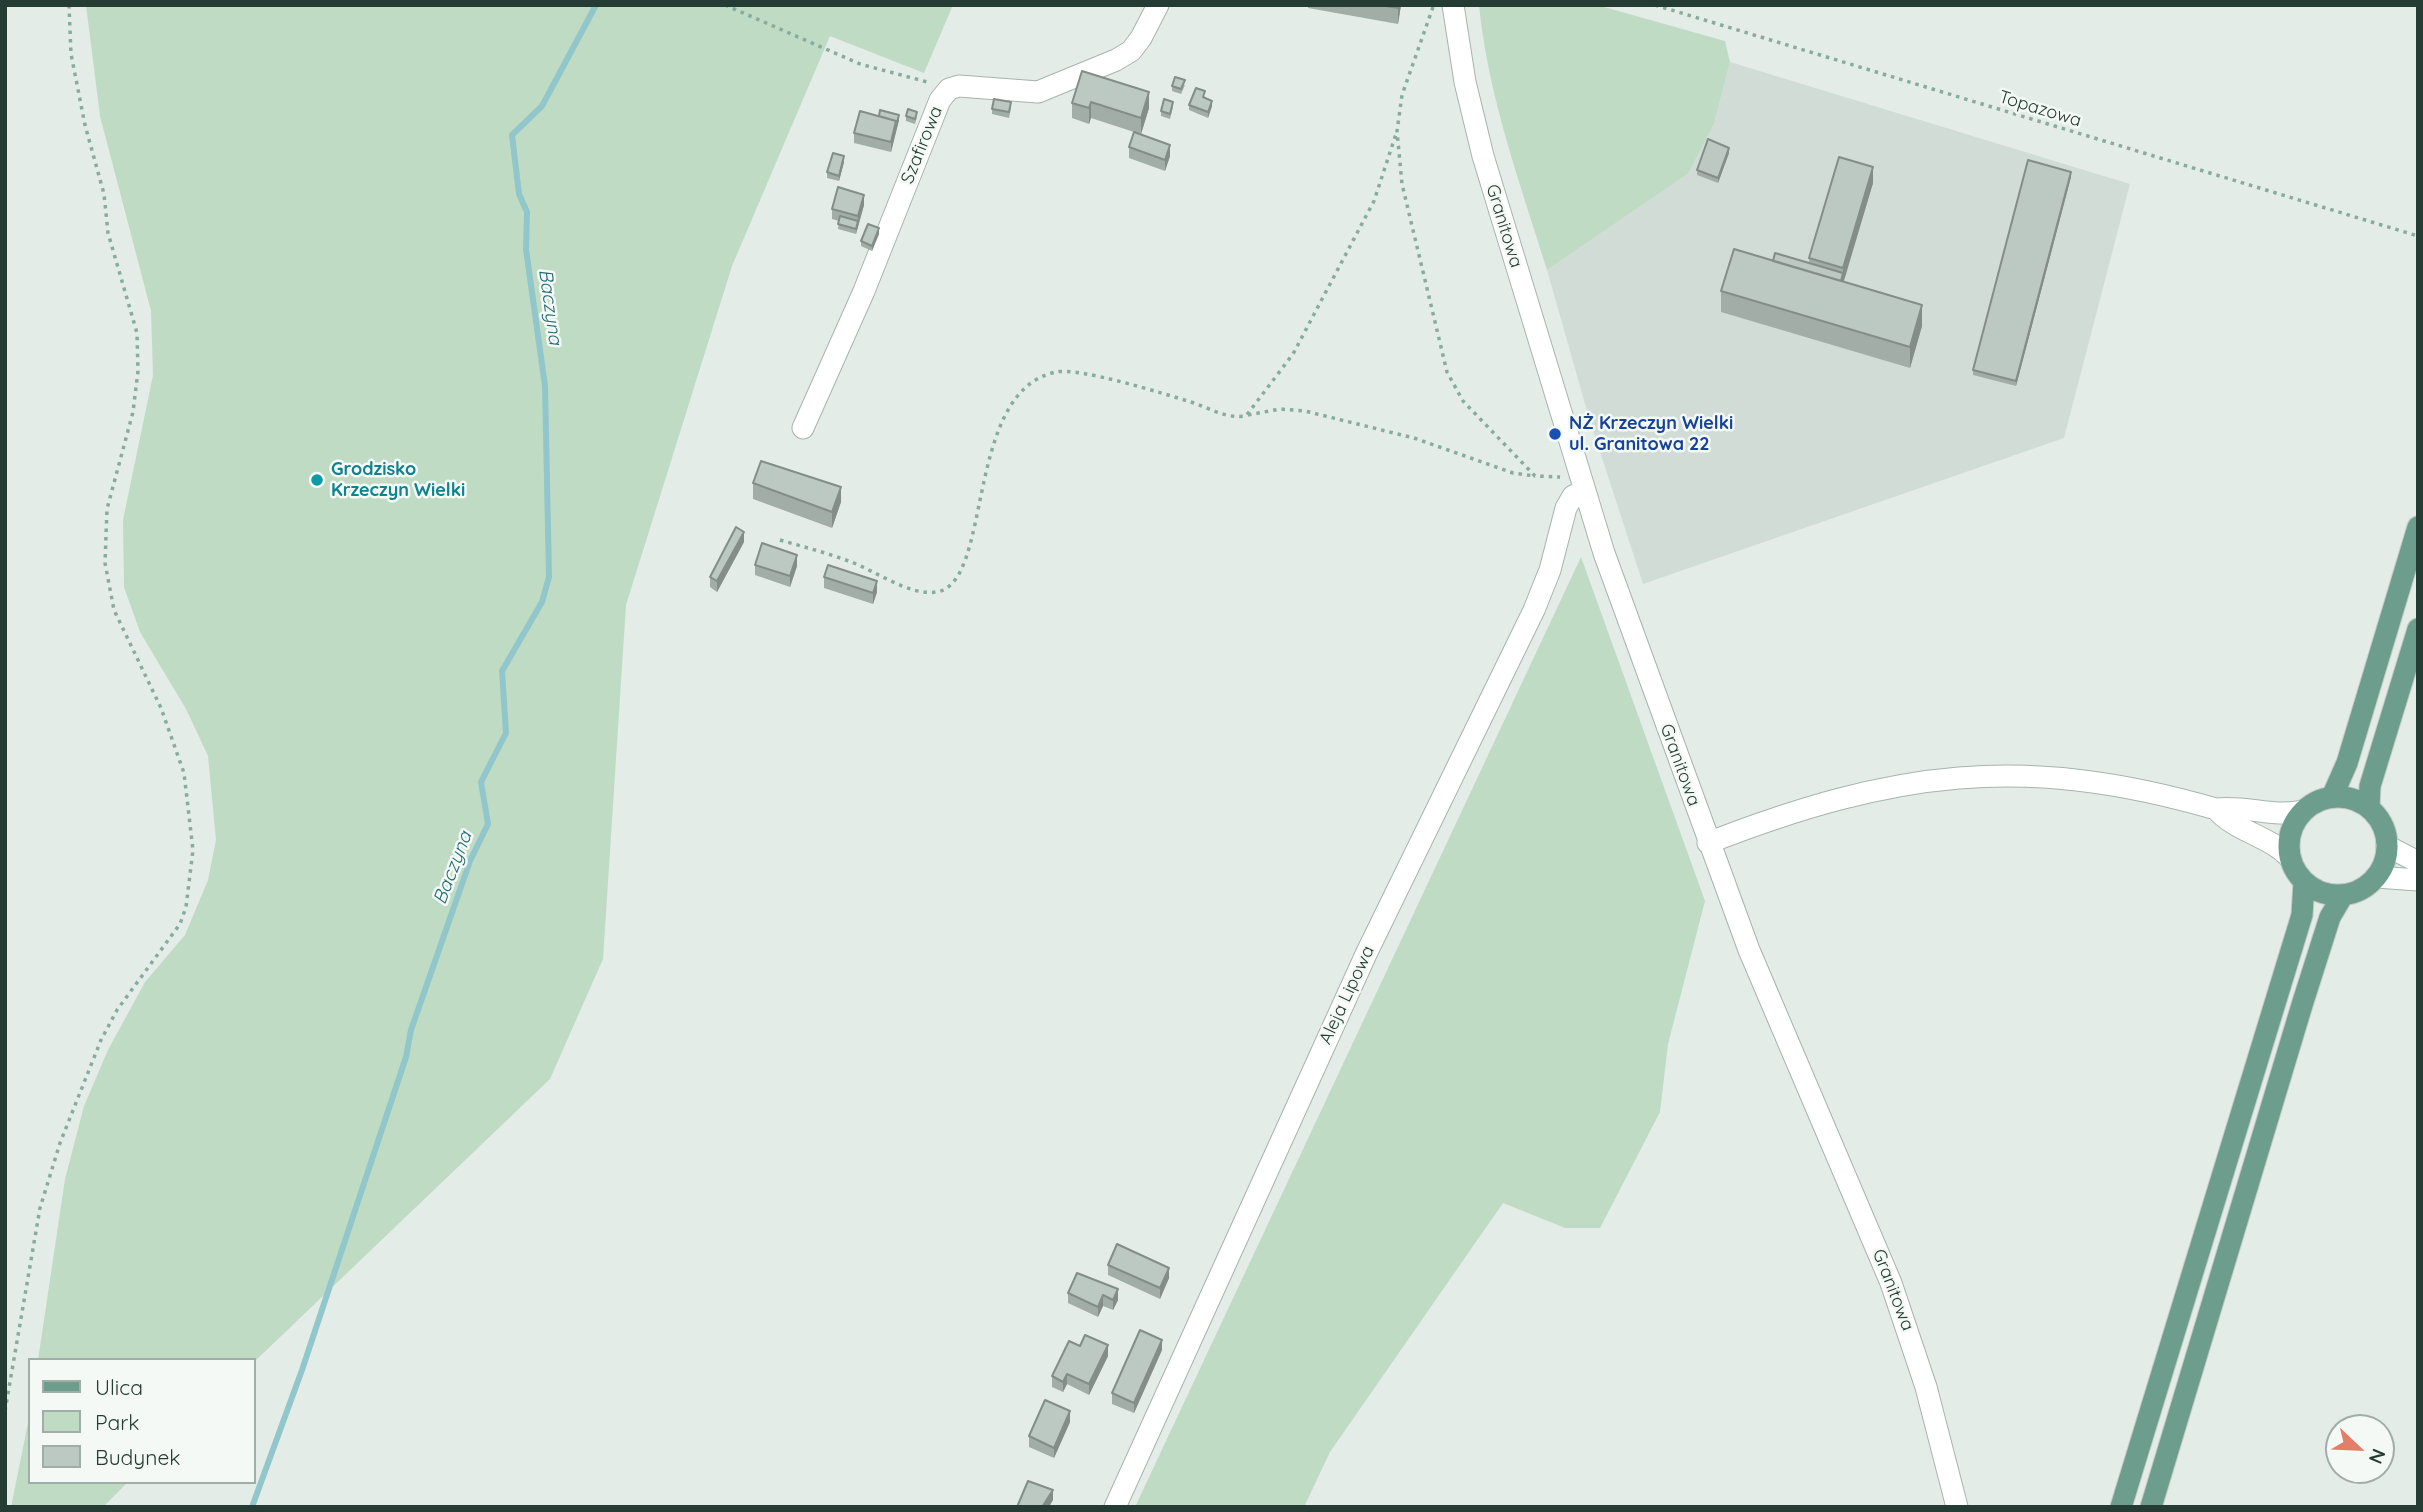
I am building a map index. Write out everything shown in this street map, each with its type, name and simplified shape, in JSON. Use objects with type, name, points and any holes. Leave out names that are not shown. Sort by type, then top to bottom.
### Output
[{"type":"main road","points":[[2332,797],[2347,763],[2418,527]]},
{"type":"main road","points":[[2370,807],[2370,786],[2418,629]]},
{"type":"main road","points":[[2332,797],[2345,797],[2370,807],[2379,818],[2387,846],[2385,862],[2376,877],[2356,892],[2343,895],[2329,895],[2304,882],[2290,858],[2289,841],[2293,825],[2303,811],[2321,799],[2332,797]]},
{"type":"main road","points":[[2121,1507],[2302,915],[2304,882]]},
{"type":"main road","points":[[2151,1507],[2302,1005],[2330,917],[2343,895]]},
{"type":"street","name":"Szafirowa","points":[[803,428],[864,291],[940,100],[949,89],[960,86],[1027,93],[1061,83],[1131,51],[1158,5]]},
{"type":"street","name":"Granitowa","points":[[1453,5],[1476,132],[1581,484],[1708,843],[1765,990],[1894,1291],[1921,1370],[1957,1507]]},
{"type":"street","name":"Aleja Lipowa","points":[[1115,1507],[1356,976],[1538,603],[1550,570],[1566,508],[1581,484]]},
{"type":"street","points":[[1708,843],[1850,794],[1946,778],[2026,775],[2068,778],[2134,787],[2216,809],[2230,807],[2282,814],[2303,811]]},
{"type":"street","points":[[2216,809],[2230,821],[2275,846],[2290,858]]},
{"type":"street","points":[[2387,846],[2418,862]]},
{"type":"street","points":[[2376,877],[2418,880]]},
{"type":"path","points":[[5,1411],[40,1208],[60,1143],[112,1020],[180,924],[186,907],[193,850],[184,773],[160,708],[114,610],[105,563],[107,509],[133,412],[138,371],[137,334],[108,233],[104,194],[85,125],[71,54],[69,5]]},
{"type":"path","points":[[725,5],[860,64],[949,89]]},
{"type":"path","points":[[1246,416],[1293,354],[1374,201],[1397,131],[1402,95],[1434,5]]},
{"type":"path","name":"Topazowa","points":[[1655,5],[2418,236]]},
{"type":"path","points":[[1397,131],[1402,184],[1447,372],[1463,401],[1535,476]]},
{"type":"path","points":[[780,540],[851,562],[921,592],[938,592],[954,583],[965,560],[997,430],[1010,403],[1030,383],[1057,372],[1079,373],[1191,402],[1232,418],[1280,409],[1306,411],[1414,438],[1513,473],[1581,484]]},
{"type":"shaded area","points":[[1730,62],[2130,184],[2064,438],[1643,584],[1589,418],[1547,270],[1688,174],[1714,124]]},
{"type":"green space","points":[[86,5],[953,5],[924,73],[830,36],[732,266],[626,605],[603,959],[550,1079],[256,1360],[38,1358],[65,1179],[84,1106],[108,1050],[145,982],[185,935],[208,880],[216,840],[208,756],[186,709],[140,632],[124,587],[123,520],[153,375],[151,311],[100,116]]},
{"type":"green space","points":[[1479,5],[1597,5],[1725,41],[1730,62],[1714,124],[1688,174],[1547,270],[1497,106]]},
{"type":"green space","points":[[1581,557],[1705,901],[1668,1044],[1660,1112],[1600,1228],[1565,1228],[1503,1203],[1330,1452],[1304,1507],[1135,1507]]},
{"type":"green space","points":[[28,1423],[28,1484],[126,1484],[103,1507],[11,1507]]},
{"type":"building","points":[[1082,71],[1149,92],[1141,118],[1091,102],[1089,108],[1072,103]]},
{"type":"building","points":[[1175,77],[1185,80],[1181,89],[1172,86]]},
{"type":"building","points":[[1196,88],[1205,91],[1203,97],[1212,101],[1208,112],[1189,105]]},
{"type":"building","points":[[994,99],[1011,102],[1009,112],[992,109]]},
{"type":"building","points":[[1164,99],[1173,102],[1170,114],[1161,111]]},
{"type":"building","points":[[908,109],[917,112],[915,119],[906,116]]},
{"type":"building","points":[[880,110],[899,115],[896,126],[896,121],[879,116]]},
{"type":"building","points":[[860,111],[896,121],[891,142],[854,133]]},
{"type":"building","points":[[1134,132],[1170,145],[1165,160],[1129,147]]},
{"type":"building","points":[[1708,139],[1729,148],[1718,178],[1697,170]]},
{"type":"building","points":[[833,153],[844,156],[839,176],[827,172]]},
{"type":"building","points":[[1839,157],[1873,167],[1843,268],[1809,258]]},
{"type":"building","points":[[2028,160],[2071,172],[2016,381],[1973,370]]},
{"type":"building","points":[[838,187],[864,195],[858,216],[832,209]]},
{"type":"building","points":[[840,216],[858,221],[856,229],[838,224]]},
{"type":"building","points":[[868,224],[879,228],[872,246],[861,241]]},
{"type":"building","points":[[1734,249],[1922,305],[1910,347],[1721,291]]},
{"type":"building","points":[[1775,253],[1843,273],[1841,281],[1773,261]]},
{"type":"building","points":[[761,461],[841,487],[832,512],[753,483]]},
{"type":"building","points":[[736,527],[744,532],[717,581],[710,577]]},
{"type":"building","points":[[762,543],[797,555],[790,576],[755,565]]},
{"type":"building","points":[[828,565],[877,581],[873,593],[824,577]]},
{"type":"building","points":[[1117,1244],[1169,1268],[1160,1288],[1108,1265]]},
{"type":"building","points":[[1077,1273],[1118,1289],[1113,1300],[1103,1295],[1098,1307],[1068,1293]]},
{"type":"building","points":[[1140,1330],[1162,1340],[1134,1403],[1112,1393]]},
{"type":"building","points":[[1085,1335],[1108,1345],[1089,1384],[1067,1374],[1063,1382],[1052,1376],[1069,1341],[1080,1346]]},
{"type":"building","points":[[1045,1400],[1070,1411],[1054,1448],[1029,1436]]},
{"type":"building","points":[[1028,1481],[1053,1490],[1042,1507],[1017,1507]]},
{"type":"waterway","name":"Baczyna","points":[[252,1507],[302,1370],[406,1057],[411,1030],[470,861],[488,824],[481,782],[506,733],[502,671],[542,602],[549,577],[545,386],[526,249],[527,212],[519,194],[512,135],[542,106],[596,5]]},
{"type":"place","name":"NŻ Krzeczyn Wielki ul. Granitowa 22","points":[[1555,434]]},
{"type":"place","name":"Grodzisko Krzeczyn Wielki","points":[[317,480]]}]
